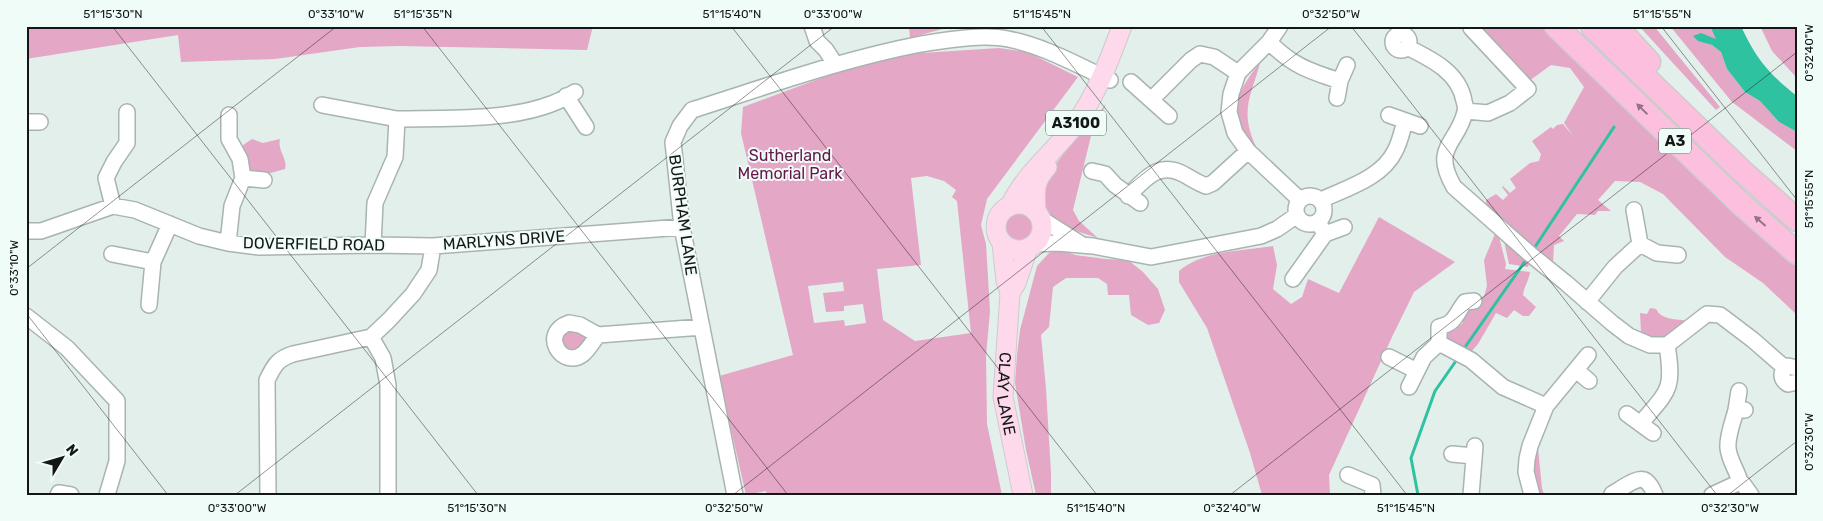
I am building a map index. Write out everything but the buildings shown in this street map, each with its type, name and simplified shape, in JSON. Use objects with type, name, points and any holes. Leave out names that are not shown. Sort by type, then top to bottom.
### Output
[{"type":"highway","name":"A3","points":[[1556,26],[1741,204],[1797,253]]},
{"type":"highway","name":"A3","points":[[1592,26],[1742,172],[1797,219]]},
{"type":"highway","points":[[1616,26],[1797,219]]},
{"type":"main road","name":"CLAY LANE","points":[[1010,293],[1031,246],[1039,239],[1042,228],[1038,215],[1036,183],[1039,175],[1079,132],[1098,104],[1122,26]]},
{"type":"main road","name":"CLAY LANE","points":[[1023,495],[1003,397],[1010,293],[1006,281],[1002,243],[996,230],[996,223],[1000,214],[1010,206],[1016,193],[1030,173],[1058,146],[1075,124],[1106,78],[1130,26]]},
{"type":"main road","points":[[1010,206],[1023,205],[1038,215]]},
{"type":"main road","points":[[1002,243],[1017,251],[1031,246]]},
{"type":"street","points":[[812,26],[817,41],[826,50],[835,64]]},
{"type":"street","points":[[1280,26],[1269,42],[1238,73],[1231,94],[1230,112],[1235,133],[1248,151],[1300,200]]},
{"type":"street","points":[[1466,110],[1488,112],[1510,103],[1528,89],[1470,28]]},
{"type":"street","points":[[1389,31],[1395,48],[1403,50],[1407,47],[1427,57],[1453,75],[1462,90],[1466,110],[1449,144],[1444,160],[1446,174],[1454,187],[1474,206],[1629,336],[1650,344],[1667,345],[1707,314],[1720,315],[1791,368],[1782,375],[1788,384],[1797,382]]},
{"type":"street","name":"BURPHAM LANE","points":[[735,495],[682,227],[672,142],[680,126],[692,110],[878,52],[1007,32],[1106,78]]},
{"type":"street","points":[[1269,42],[1284,57],[1304,69],[1340,81]]},
{"type":"street","points":[[1151,100],[1191,60],[1200,54],[1214,57],[1238,73]]},
{"type":"street","points":[[1337,98],[1340,81],[1347,65]]},
{"type":"street","points":[[1130,82],[1169,116]]},
{"type":"street","points":[[322,105],[397,119],[478,117],[525,111],[551,104],[571,94],[586,128]]},
{"type":"street","points":[[112,206],[106,178],[127,143],[127,112]]},
{"type":"street","points":[[228,115],[229,139],[240,159],[243,178],[232,206],[228,243]]},
{"type":"street","points":[[1321,200],[1370,177],[1380,170],[1395,152],[1412,124],[1389,115]]},
{"type":"street","points":[[373,245],[375,202],[395,156],[397,119]]},
{"type":"street","points":[[1092,171],[1105,174],[1134,200],[1143,180],[1159,170],[1184,174],[1197,183],[1206,186],[1213,183],[1248,151]]},
{"type":"street","points":[[243,178],[264,180]]},
{"type":"street","points":[[1292,279],[1322,228],[1325,212],[1321,200],[1313,196],[1308,195],[1300,200],[1296,207],[1297,215],[1302,222],[1314,224],[1322,228],[1344,227]]},
{"type":"street","name":"DOVERFIELD ROAD","points":[[26,231],[41,231],[112,206],[136,210],[199,236],[228,243],[259,247],[433,246]]},
{"type":"street","points":[[1634,210],[1640,244]]},
{"type":"street","points":[[1038,215],[1083,245]]},
{"type":"street","points":[[1031,246],[1057,243],[1083,245],[1151,257],[1261,236],[1277,229],[1297,215]]},
{"type":"street","points":[[149,306],[153,262],[170,224]]},
{"type":"street","name":"MARLYNS DRIVE","points":[[268,495],[268,380],[273,368],[282,358],[293,354],[371,337],[390,320],[413,294],[429,270],[433,246],[682,227]]},
{"type":"street","points":[[1587,302],[1614,267],[1640,244]]},
{"type":"street","points":[[1640,244],[1657,253],[1678,255]]},
{"type":"street","points":[[112,254],[153,262]]},
{"type":"street","points":[[1442,346],[1439,327],[1453,321],[1455,315],[1465,302],[1474,301]]},
{"type":"street","points":[[28,320],[67,348],[117,401],[117,461],[107,495]]},
{"type":"street","points":[[598,335],[702,326]]},
{"type":"street","points":[[371,337],[383,358],[388,386],[388,495]]},
{"type":"street","points":[[1627,414],[1647,428],[1671,379],[1667,345]]},
{"type":"street","points":[[1442,346],[1471,360],[1503,387],[1546,406]]},
{"type":"street","points":[[1409,387],[1424,357],[1442,346]]},
{"type":"street","points":[[1532,495],[1526,472],[1527,459],[1530,446],[1546,406],[1588,355]]},
{"type":"street","points":[[1389,357],[1417,371]]},
{"type":"street","points":[[1576,370],[1589,381]]},
{"type":"street","points":[[1739,391],[1740,410],[1728,438],[1728,449],[1738,472],[1740,482],[1751,495]]},
{"type":"street","points":[[1452,454],[1475,451],[1470,495]]},
{"type":"street","points":[[1348,475],[1372,485],[1373,495]]},
{"type":"street","points":[[1612,494],[1643,479],[1648,482],[1655,495]]},
{"type":"street","points":[[1712,495],[1740,482]]},
{"type":"street","points":[[58,495],[59,493],[72,495]]},
{"type":"green space","points":[[26,26],[593,26],[587,50],[400,46],[360,47],[275,59],[181,62],[178,35],[26,59]]},
{"type":"green space","points":[[909,26],[953,26],[910,38]]},
{"type":"green space","points":[[1479,26],[1540,26],[1559,43],[1713,193],[1797,266],[1797,315],[1763,283],[1725,257],[1663,194],[1640,182],[1615,181],[1598,200],[1611,211],[1598,211],[1595,215],[1577,214],[1559,236],[1564,241],[1554,245],[1553,264],[1486,209],[1486,200],[1496,194],[1503,200],[1508,195],[1502,187],[1510,193],[1516,188],[1510,179],[1530,163],[1539,161],[1541,154],[1532,141],[1551,127],[1553,129],[1557,125],[1563,124],[1573,136],[1564,123],[1584,87],[1570,68],[1551,65],[1529,81]]},
{"type":"green space","points":[[1639,26],[1654,26],[1720,107],[1716,110]]},
{"type":"green space","points":[[1670,26],[1710,26],[1717,39],[1701,41],[1712,45],[1721,52],[1727,69],[1745,92],[1760,101],[1779,122],[1797,132],[1797,151],[1732,102]]},
{"type":"green space","points":[[1760,26],[1797,26],[1797,78],[1772,51]]},
{"type":"green space","name":"Sutherland Memorial Park","points":[[999,48],[1027,52],[1078,77],[987,199],[981,225],[986,244],[990,311],[986,356],[987,424],[1002,495],[767,495],[766,491],[746,495],[719,376],[793,355],[741,133],[743,107],[856,65],[906,54]],"holes":[[[927,176],[944,181],[956,190],[952,197],[957,201],[971,333],[915,341],[883,320],[877,269],[921,265],[911,178]],[[843,282],[844,291],[823,293],[826,312],[844,311],[844,306],[863,304],[866,323],[845,326],[844,320],[814,323],[808,286]]]},
{"type":"green space","points":[[1260,63],[1249,102],[1248,120],[1254,142],[1264,163],[1243,134],[1236,116],[1236,108],[1241,91]]},
{"type":"green space","points":[[1106,104],[1091,136],[1073,210],[1079,221],[1098,238],[1057,222],[1046,208],[1042,197],[1042,186],[1060,158]]},
{"type":"green space","points":[[252,139],[263,143],[280,139],[279,143],[286,165],[285,169],[263,175],[254,175],[247,169],[239,148]]},
{"type":"green space","points":[[1020,210],[1031,215],[1036,226],[1031,237],[1020,242],[1009,237],[1004,226],[1009,215]]},
{"type":"green space","points":[[1379,217],[1455,262],[1414,292],[1329,475],[1330,495],[1262,495],[1250,453],[1207,328],[1179,282],[1179,271],[1189,264],[1211,255],[1273,246],[1277,265],[1273,289],[1291,304],[1302,297],[1308,279],[1339,293]]},
{"type":"green space","points":[[1497,229],[1506,264],[1505,269],[1530,272],[1523,295],[1536,307],[1529,316],[1523,316],[1514,310],[1507,318],[1496,313],[1478,344],[1471,352],[1446,340],[1443,329],[1455,330],[1463,323],[1460,315],[1484,296],[1487,286],[1484,260]]},
{"type":"green space","points":[[1502,232],[1531,258],[1528,267],[1509,264]]},
{"type":"green space","points":[[1060,249],[1075,255],[1128,260],[1143,272],[1158,289],[1165,310],[1159,323],[1148,325],[1131,315],[1129,295],[1108,295],[1107,284],[1098,278],[1066,278],[1053,287],[1049,327],[1041,335],[1046,389],[1051,495],[1036,495],[1026,450],[1015,383],[1017,355],[1020,330],[1037,266],[1049,253]]},
{"type":"green space","points":[[1650,308],[1656,309],[1662,316],[1667,318],[1691,321],[1673,338],[1647,341],[1627,328],[1641,332],[1640,313],[1647,314]]},
{"type":"green space","points":[[571,329],[590,338],[577,351],[565,351],[559,336]]},
{"type":"green space","points":[[1538,448],[1544,495],[1537,495],[1535,482],[1534,466]]},
{"type":"shaded area","points":[[1710,26],[1741,26],[1752,48],[1764,65],[1797,96],[1797,132],[1779,122],[1760,101],[1745,92],[1727,69],[1721,52],[1712,45],[1698,41],[1693,36],[1701,33],[1716,39]]},
{"type":"waterway","points":[[1533,250],[1614,127]]},
{"type":"waterway","points":[[1463,350],[1528,257]]},
{"type":"waterway","points":[[1418,495],[1411,458],[1435,391],[1458,358]]}]
